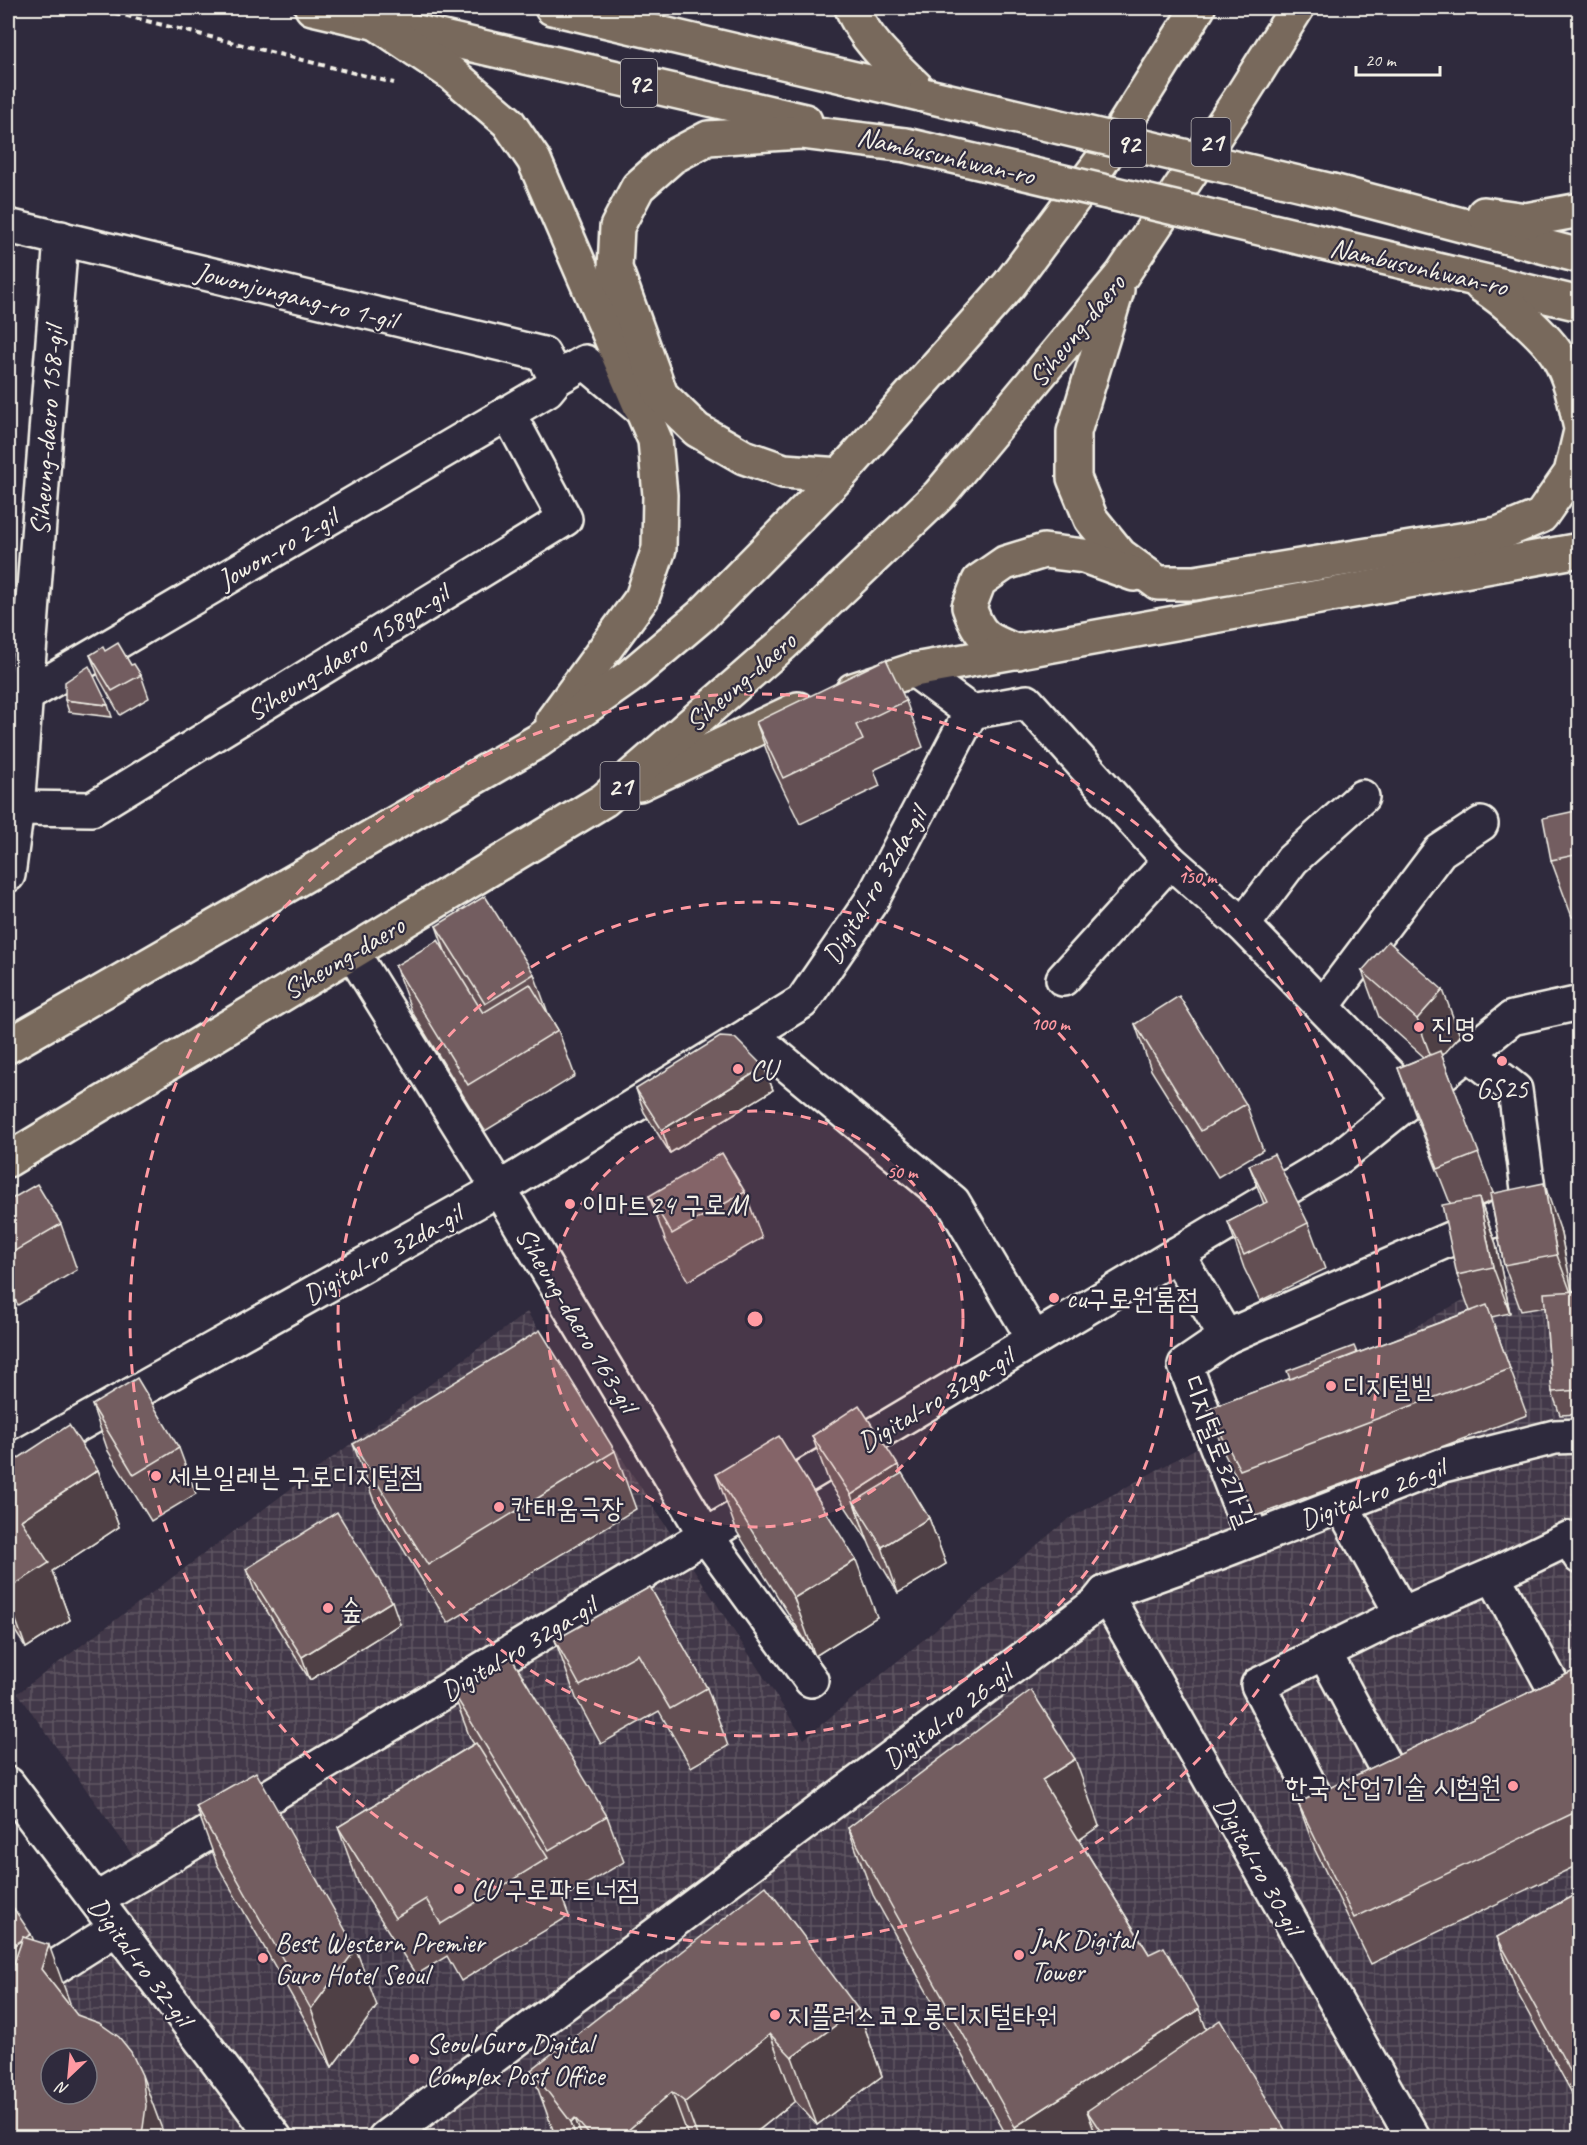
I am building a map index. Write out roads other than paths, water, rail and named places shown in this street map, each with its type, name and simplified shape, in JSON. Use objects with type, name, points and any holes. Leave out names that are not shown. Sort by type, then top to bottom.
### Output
[{"type":"main road","name":"Nambusunhwan-ro","points":[[312,8],[372,20],[1580,304]]},
{"type":"main road","name":"Nambusunhwan-ro","points":[[552,8],[1332,191],[1580,256]]},
{"type":"main road","points":[[852,8],[880,51],[924,95]]},
{"type":"main road","points":[[1179,40],[1192,8]]},
{"type":"main road","points":[[8,1046],[538,741],[629,677],[701,616],[840,475],[1009,285],[1101,162],[1198,8]]},
{"type":"main road","name":"Siheung-daero","points":[[8,1160],[604,800],[782,645],[939,495],[1122,274],[1237,104],[1297,8]]},
{"type":"main road","points":[[372,20],[451,74],[508,122],[534,160],[655,440],[660,495],[659,549],[642,598],[538,741]]},
{"type":"main road","points":[[840,475],[784,471],[744,457],[697,430],[661,395],[615,268],[617,227],[638,187],[672,157],[708,138],[801,132],[906,145]]},
{"type":"main road","points":[[1332,191],[1526,220],[1580,210]]},
{"type":"main road","points":[[1122,274],[1074,432],[1074,478],[1091,519],[1120,555],[1158,583]]},
{"type":"main road","points":[[1470,277],[1497,295],[1558,355],[1573,389],[1580,424]]},
{"type":"main road","points":[[1018,652],[989,640],[976,626],[969,607],[979,581],[1005,563],[1044,551],[1084,556],[1158,583],[1195,583],[1498,534],[1542,516],[1571,473],[1580,435]]},
{"type":"main road","points":[[604,800],[809,704],[914,670],[1580,550]]},
{"type":"street","name":"Jowonjungang-ro 1-gil","points":[[8,226],[543,354],[551,384]]},
{"type":"street","name":"Siheung-daero 158-gil","points":[[8,875],[17,808],[17,700],[61,238]]},
{"type":"street","name":"Jowon-ro 2-gil","points":[[17,700],[508,413],[585,362],[642,410]]},
{"type":"street","name":"Siheung-daero 158ga-gil","points":[[17,808],[92,809],[565,519],[508,413]]},
{"type":"street","points":[[914,670],[971,712],[1027,702],[1170,861],[1243,925],[1412,1099]]},
{"type":"street","name":"Digital-ro 32da-gil","points":[[8,1464],[499,1189],[802,1002],[872,900],[971,712]]},
{"type":"street","points":[[1243,925],[1292,860],[1362,797]]},
{"type":"street","points":[[1323,1006],[1440,851],[1481,824]]},
{"type":"street","points":[[1063,978],[1170,861]]},
{"type":"street","name":"Siheung-daero 163-gil","points":[[352,952],[499,1189],[706,1536],[811,1680]]},
{"type":"street","name":"Digital-ro 32ga-gil","points":[[96,1900],[1341,1156],[1512,1017],[1580,1003]]},
{"type":"street","points":[[750,1034],[953,1202],[1034,1340]]},
{"type":"street","points":[[1226,1337],[1530,1204],[1515,1090],[1468,1053]]},
{"type":"street","name":"디지털로32가길","points":[[1177,1254],[1226,1337],[1185,1365],[1253,1539]]},
{"type":"street","name":"Digital-ro 26-gil","points":[[385,2138],[1086,1611],[1105,1593],[1253,1539],[1443,1465],[1555,1437],[1580,1436]]},
{"type":"street","points":[[1341,1504],[1402,1614]]},
{"type":"street","points":[[1424,1766],[1324,1814],[1258,1685],[1402,1614],[1493,1575],[1570,1538],[1580,1557]]},
{"type":"street","points":[[1493,1575],[1570,1696],[1529,1716]]},
{"type":"street","name":"Digital-ro 30-gil","points":[[1105,1593],[1413,2138]]},
{"type":"street","points":[[1324,1652],[1393,1781]]},
{"type":"street","name":"Digital-ro 32-gil","points":[[8,1784],[275,2138]]},
{"type":"street","points":[[8,1997],[117,1928]]},
{"type":"place","name":"진명","points":[[1419,1027]]},
{"type":"place","name":"GS25","points":[[1502,1061]]},
{"type":"place","name":"CU","points":[[738,1069]]},
{"type":"place","name":"이마트24 구로M","points":[[570,1204]]},
{"type":"place","name":"cu구로원룸점","points":[[1054,1298]]},
{"type":"place","name":"디지털빌","points":[[1331,1386]]},
{"type":"place","name":"세븐일레븐 구로디지털점","points":[[156,1476]]},
{"type":"place","name":"칸태움극장","points":[[499,1507]]},
{"type":"place","name":"숲","points":[[328,1608]]},
{"type":"place","name":"한국 산업기술 시험원","points":[[1513,1786]]},
{"type":"place","name":"CU 구로파트너점","points":[[459,1889]]},
{"type":"place","name":"JnK Digital Tower","points":[[1019,1955]]},
{"type":"place","name":"Best Western Premier Guro Hotel Seoul","points":[[263,1958]]},
{"type":"place","name":"지플러스코오롱디지털타워","points":[[775,2015]]},
{"type":"place","name":"Seoul Guro Digital Complex Post Office","points":[[414,2059]]}]
